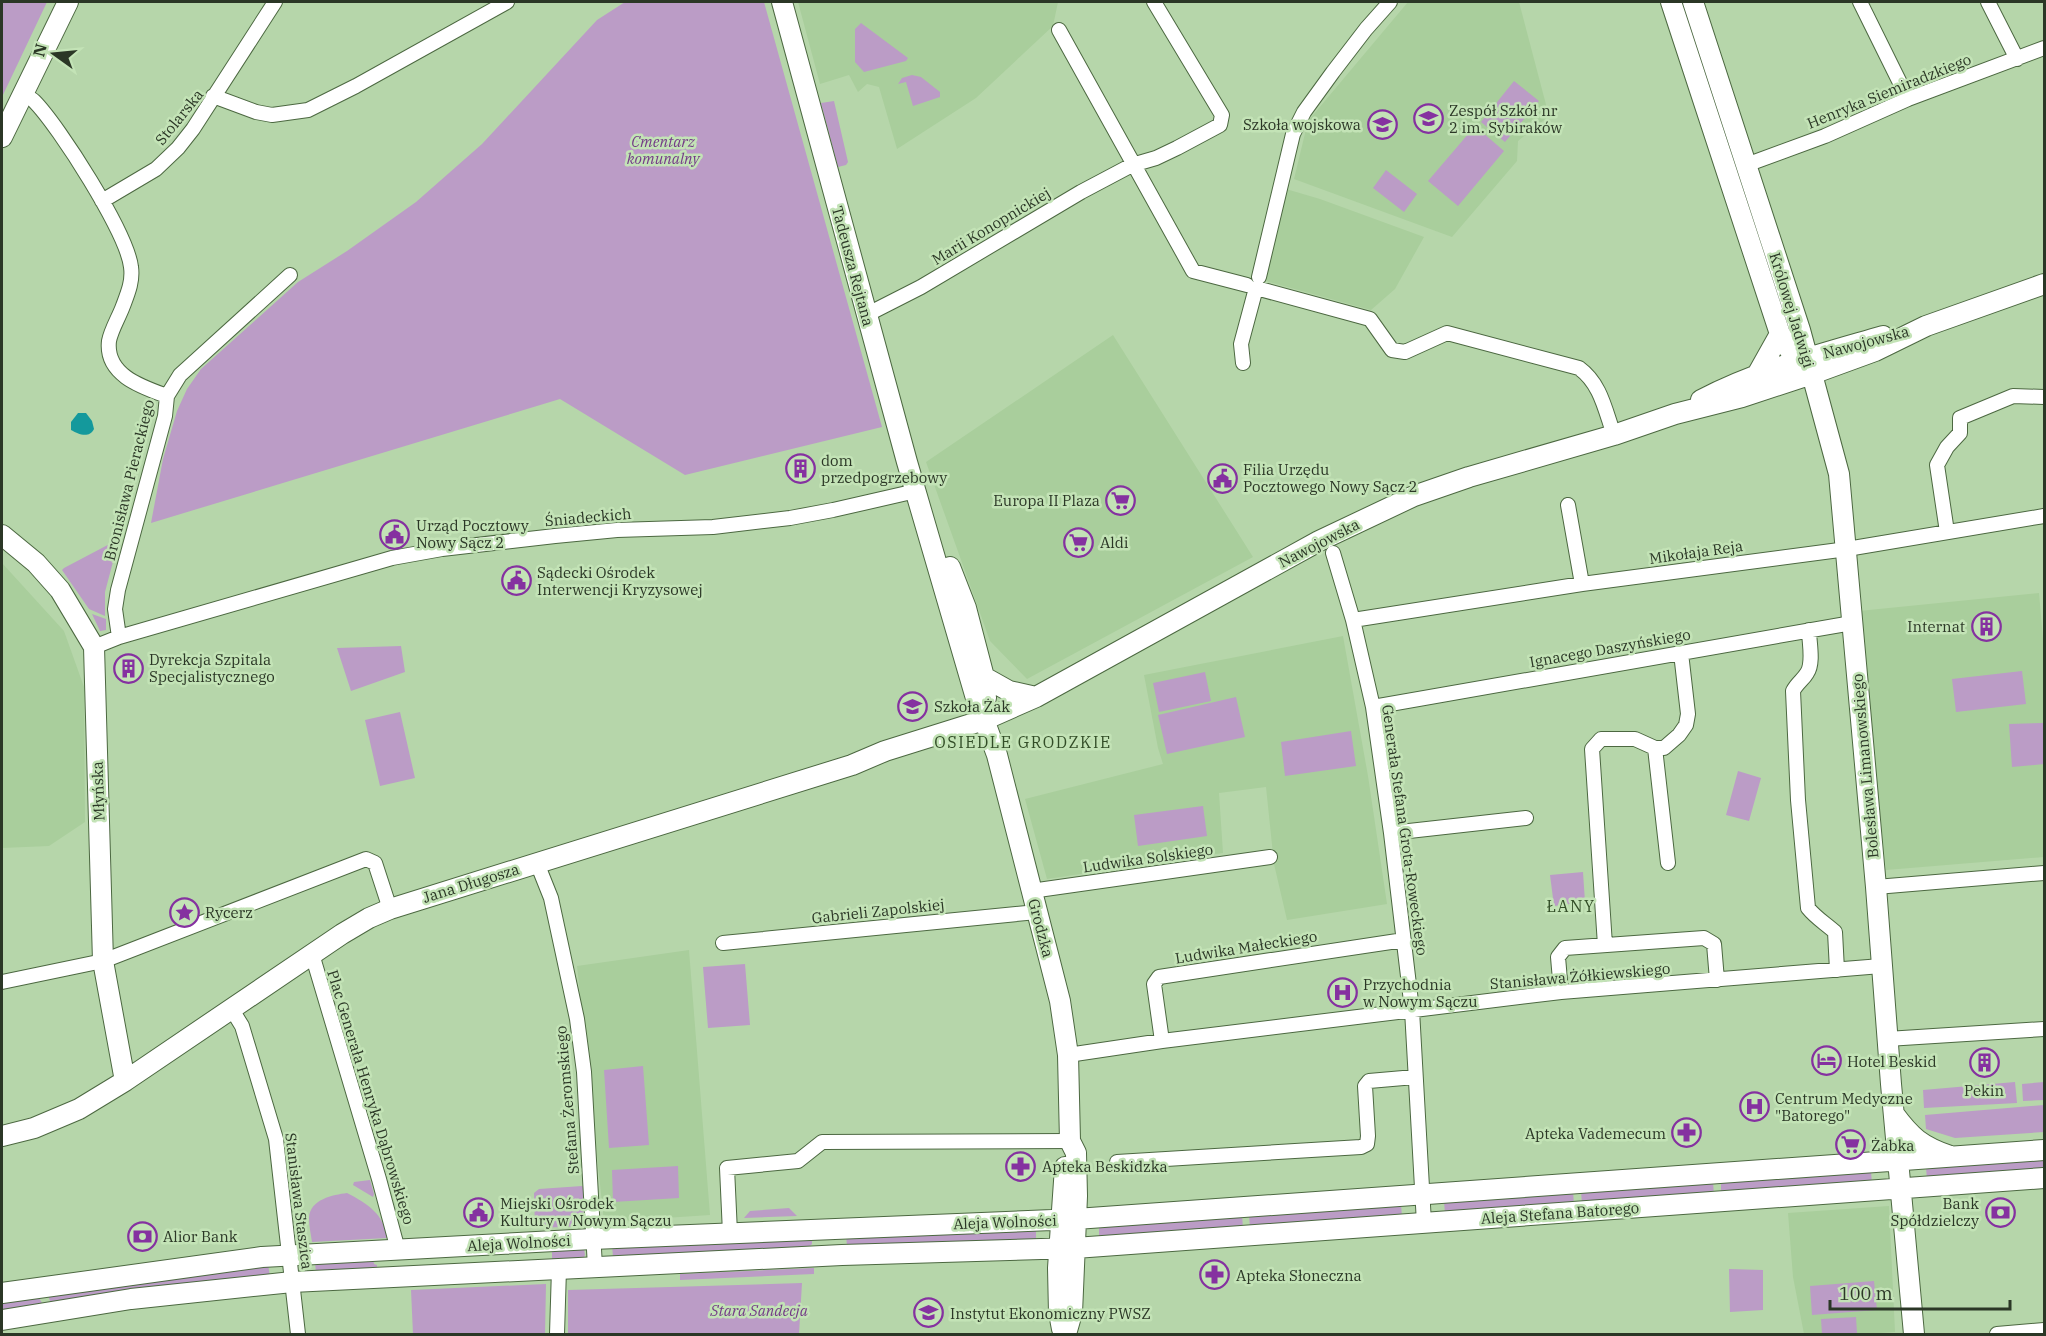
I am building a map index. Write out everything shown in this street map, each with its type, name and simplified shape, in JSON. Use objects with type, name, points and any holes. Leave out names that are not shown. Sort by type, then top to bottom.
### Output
[{"type":"street","points":[[2,136],[68,2]]},
{"type":"street","points":[[213,96],[275,2]]},
{"type":"street","name":"Stolarska","points":[[102,201],[156,169],[178,148],[193,129],[213,96],[256,112],[272,115],[308,110],[356,86],[507,2]]},
{"type":"street","name":"Tadeusza Rejtana","points":[[782,2],[866,315],[984,720]]},
{"type":"street","name":"Marii Konopnickiej","points":[[866,315],[921,287],[1081,192],[1132,165],[1156,158],[1221,125],[1222,115],[1154,2]]},
{"type":"street","points":[[1259,276],[1293,134],[1304,112],[1333,72],[1390,2]]},
{"type":"street","name":"Królowej Jadwigi","points":[[1671,2],[1780,334],[1806,364]]},
{"type":"street","name":"Królowej Jadwigi","points":[[1693,2],[1800,330],[1806,364]]},
{"type":"street","points":[[1860,2],[1908,99]]},
{"type":"street","points":[[1988,2],[2017,59]]},
{"type":"street","points":[[1059,30],[1132,165],[1193,271],[1247,285]]},
{"type":"street","name":"Henryka Siemiradzkiego","points":[[1746,165],[1825,136],[1908,99],[2044,48]]},
{"type":"street","points":[[22,94],[33,100],[62,136],[102,201],[126,249],[131,266],[131,284],[109,340],[111,354],[118,370],[136,385],[167,396]]},
{"type":"street","points":[[1715,135],[1730,154],[1746,165],[1734,195]]},
{"type":"street","name":"Bronisława Pierackiego","points":[[119,637],[115,609],[118,591],[165,416],[167,396],[180,375],[290,275]]},
{"type":"street","name":"Nawojowska","points":[[1675,414],[1730,385],[1757,375],[1875,351],[1926,326],[2044,284]]},
{"type":"street","points":[[1243,363],[1241,344],[1256,288],[1370,319],[1392,350],[1405,352],[1446,333],[1579,368],[1591,377],[1599,392],[1614,435]]},
{"type":"street","name":"Nawojowska","points":[[984,720],[1036,697],[1319,541],[1414,496],[1675,414],[1742,397],[1840,349],[1926,326]]},
{"type":"street","points":[[1800,330],[1816,340],[1840,349]]},
{"type":"street","points":[[1757,375],[1780,334]]},
{"type":"street","name":"Bolesława Limanowskiego","points":[[1806,364],[1839,474],[1914,1335]]},
{"type":"street","points":[[1947,532],[1937,465],[1947,447],[1960,433],[1960,418],[2013,396],[2044,397]]},
{"type":"street","name":"Śniadeckich","points":[[94,647],[119,637],[392,558],[442,549],[555,536],[617,530],[713,527],[790,518],[916,491]]},
{"type":"street","points":[[1568,505],[1582,584]]},
{"type":"street","name":"Mikołaja Reja","points":[[1353,620],[1582,584],[1847,549],[2044,516]]},
{"type":"street","name":"Tadeusza Rejtana","points":[[927,529],[951,569],[966,608],[984,677],[986,692],[984,720]]},
{"type":"street","name":"Młyńska","points":[[2,535],[36,563],[60,590],[94,647],[103,961],[125,1081]]},
{"type":"street","name":"Generała Stefana Grota-Roweckiego","points":[[1333,553],[1353,620],[1373,706],[1391,833],[1412,1010],[1424,1223]]},
{"type":"street","name":"Ignacego Daszyńskiego","points":[[1373,706],[1852,623]]},
{"type":"street","points":[[1809,630],[1810,667],[1792,691],[1798,800],[1808,908],[1816,919],[1835,932],[1837,970]]},
{"type":"street","points":[[1605,945],[1592,749],[1601,739],[1617,737],[1635,739],[1655,748],[1664,748],[1679,735],[1686,725],[1688,714],[1681,653]]},
{"type":"street","points":[[984,677],[1009,691],[1036,697]]},
{"type":"street","name":"Jana Długosza","points":[[2,1136],[34,1128],[80,1109],[312,954],[369,918],[390,909],[852,765],[885,751],[984,720]]},
{"type":"street","name":"Grodzka","points":[[984,720],[997,754],[1060,1001],[1068,1054],[1071,1141],[1076,1153],[1068,1249],[1072,1313],[1065,1335]]},
{"type":"street","points":[[1655,748],[1668,863]]},
{"type":"street","points":[[1391,833],[1526,818]]},
{"type":"street","name":"Ludwika Solskiego","points":[[1031,891],[1270,857]]},
{"type":"street","points":[[2,982],[103,961],[366,859],[375,863],[390,909]]},
{"type":"street","name":"Stefana Żeromskiego","points":[[537,863],[551,898],[577,1019],[584,1072],[595,1268]]},
{"type":"street","points":[[1876,887],[2044,873]]},
{"type":"street","name":"Gabrieli Zapolskiej","points":[[723,943],[1036,912]]},
{"type":"street","points":[[1561,992],[1558,957],[1565,948],[1704,938],[1714,944],[1717,980]]},
{"type":"street","name":"Ludwika Małeckiego","points":[[1162,1041],[1154,984],[1159,977],[1404,940]]},
{"type":"street","name":"Plac Generała Henryka Dąbrowskiego","points":[[312,954],[398,1250]]},
{"type":"street","name":"Stanisława Żółkiewskiego","points":[[1068,1054],[1561,992],[1881,966]]},
{"type":"street","name":"Stanisława Staszica","points":[[231,1008],[242,1026],[276,1139],[291,1255],[298,1335]]},
{"type":"street","points":[[1887,1039],[2044,1029]]},
{"type":"street","points":[[1117,1162],[1361,1147],[1367,1144],[1368,1136],[1365,1086],[1369,1081],[1415,1077]]},
{"type":"street","points":[[1893,1114],[1916,1140],[1931,1149],[1955,1158]]},
{"type":"street","points":[[729,1233],[727,1168],[798,1161],[822,1142],[1071,1141]]},
{"type":"street","name":"Aleja Stefana Batorego","points":[[1069,1220],[2044,1150]]},
{"type":"street","name":"Aleja Stefana Batorego","points":[[1068,1249],[2044,1178]]},
{"type":"street","name":"Aleja Wolności","points":[[2,1293],[124,1275],[291,1255],[592,1239],[1069,1220]]},
{"type":"street","name":"Aleja Wolności","points":[[2,1320],[131,1299],[292,1282],[844,1255],[1068,1249]]},
{"type":"street","points":[[557,1335],[559,1269]]},
{"type":"street","points":[[1996,1335],[2044,1330]]},
{"type":"shaded area","points":[[798,2],[1058,2],[1053,26],[976,98],[897,149],[879,87],[867,84],[858,92],[849,75],[820,84]]},
{"type":"shaded area","name":"Zespół Szkół nr 2 im. Sybiraków","points":[[1408,2],[1519,2],[1549,116],[1518,141],[1517,161],[1452,237],[1294,179],[1308,121]]},
{"type":"shaded area","points":[[1286,189],[1424,237],[1395,289],[1371,310],[1262,280]]},
{"type":"shaded area","name":"Europa II Plaza","points":[[1113,335],[1253,557],[1027,679],[990,641],[926,462]]},
{"type":"shaded area","points":[[2,563],[64,631],[84,687],[85,822],[49,846],[2,848]]},
{"type":"shaded area","points":[[2039,593],[2044,651],[2044,857],[1886,870],[1859,611]]},
{"type":"shaded area","points":[[1343,636],[1368,776],[1387,904],[1287,920],[1274,864],[1266,787],[1219,793],[1223,853],[1047,879],[1025,799],[1163,764],[1144,675]]},
{"type":"shaded area","points":[[689,950],[710,1215],[604,1222],[577,966]]},
{"type":"shaded area","points":[[1889,1206],[1895,1332],[1804,1334],[1793,1277],[1788,1213]]},
{"type":"green space","points":[[2,2],[47,2],[2,97]]},
{"type":"green space","name":"Cmentarz komunalny","points":[[625,2],[764,2],[882,427],[685,475],[560,399],[151,523],[163,459],[177,411],[187,389],[201,369],[298,282],[347,251],[416,202],[482,144],[597,20]]},
{"type":"green space","points":[[861,23],[908,58],[906,61],[864,72],[855,62],[855,29]]},
{"type":"green space","points":[[912,75],[921,77],[940,92],[940,97],[913,106],[906,82],[898,84],[902,78]]},
{"type":"green space","points":[[1514,81],[1539,101],[1505,142],[1481,122]]},
{"type":"green space","points":[[834,101],[848,162],[838,167],[821,103]]},
{"type":"green space","points":[[1475,126],[1504,151],[1458,206],[1428,181]]},
{"type":"green space","points":[[1386,170],[1417,194],[1404,212],[1373,188]]},
{"type":"green space","points":[[119,539],[105,592],[105,616],[89,609],[62,570]]},
{"type":"green space","points":[[92,614],[106,619],[106,630],[100,631]]},
{"type":"green space","points":[[401,646],[405,672],[351,691],[337,648]]},
{"type":"green space","points":[[2022,671],[2026,704],[1956,712],[1952,679]]},
{"type":"green space","points":[[1205,672],[1211,701],[1159,712],[1153,683]]},
{"type":"green space","points":[[1236,697],[1245,737],[1167,754],[1158,715]]},
{"type":"green space","points":[[400,712],[415,778],[380,786],[365,720]]},
{"type":"green space","points":[[2044,723],[2044,764],[2012,767],[2009,724]]},
{"type":"green space","points":[[1351,731],[1356,766],[1285,776],[1281,742]]},
{"type":"green space","points":[[1738,771],[1761,778],[1749,821],[1726,815]]},
{"type":"green space","points":[[1203,806],[1207,836],[1138,846],[1134,815]]},
{"type":"green space","points":[[1583,872],[1585,902],[1554,906],[1550,875]]},
{"type":"green space","points":[[745,964],[750,1025],[708,1028],[703,967]]},
{"type":"green space","points":[[643,1066],[649,1145],[609,1148],[604,1070]]},
{"type":"green space","points":[[2015,1082],[2017,1103],[1924,1108],[1923,1090]]},
{"type":"green space","points":[[2044,1082],[2044,1100],[2023,1101],[2022,1084]]},
{"type":"green space","points":[[2044,1105],[2044,1132],[1955,1138],[1926,1129],[1925,1115]]},
{"type":"green space","points":[[2044,1157],[2044,1171],[1927,1180],[1926,1167]]},
{"type":"green space","points":[[678,1166],[679,1198],[613,1202],[612,1170]]},
{"type":"green space","points":[[1871,1171],[1872,1184],[1721,1195],[1721,1182]]},
{"type":"green space","points":[[370,1180],[373,1197],[353,1185],[354,1182]]},
{"type":"green space","points":[[1713,1182],[1714,1195],[1582,1204],[1581,1191]]},
{"type":"green space","points":[[582,1186],[586,1190],[588,1226],[535,1228],[534,1193],[539,1189]]},
{"type":"green space","points":[[1573,1191],[1574,1205],[1445,1214],[1444,1201]]},
{"type":"green space","points":[[347,1193],[362,1201],[379,1216],[387,1238],[312,1242],[309,1218],[313,1206],[323,1199]]},
{"type":"green space","points":[[1401,1204],[1402,1217],[1250,1228],[1249,1215]]},
{"type":"green space","points":[[789,1208],[797,1216],[744,1218],[750,1211]]},
{"type":"green space","points":[[1242,1215],[1243,1228],[1099,1238],[1099,1225]]},
{"type":"green space","points":[[1036,1229],[1036,1242],[847,1246],[846,1234]]},
{"type":"green space","points":[[812,1239],[812,1244],[808,1248],[613,1257],[612,1245]]},
{"type":"green space","points":[[552,1249],[584,1249],[585,1255],[582,1260],[552,1262]]},
{"type":"green space","points":[[373,1258],[377,1271],[316,1274],[315,1261]]},
{"type":"green space","points":[[268,1264],[270,1277],[52,1306],[47,1293]]},
{"type":"green space","points":[[814,1268],[814,1274],[680,1280],[680,1274]]},
{"type":"green space","points":[[1729,1269],[1763,1270],[1763,1310],[1730,1312]]},
{"type":"green space","points":[[1874,1281],[1877,1310],[1812,1315],[1810,1286]]},
{"type":"green space","name":"Stara Sandecja","points":[[802,1283],[799,1334],[568,1334],[568,1290]]},
{"type":"green space","points":[[546,1284],[545,1334],[413,1334],[411,1290]]},
{"type":"green space","points":[[37,1295],[44,1306],[2,1313],[2,1300]]},
{"type":"green space","points":[[1856,1317],[1857,1333],[1822,1334],[1821,1319]]},
{"type":"water","points":[[78,413],[86,413],[92,421],[94,429],[89,434],[80,434],[71,430],[71,422]]},
{"type":"place","name":"Zespół Szkół nr 2 im. Sybiraków","points":[[1428,119]]},
{"type":"place","name":"Szkoła wojskowa","points":[[1382,124]]},
{"type":"place","name":"dom przedpogrzebowy","points":[[800,469]]},
{"type":"place","name":"Filia Urzędu Pocztowego Nowy Sącz 2","points":[[1222,478]]},
{"type":"place","name":"Europa II Plaza","points":[[1121,500]]},
{"type":"place","name":"Urząd Pocztowy Nowy Sącz 2","points":[[395,534]]},
{"type":"place","name":"Aldi","points":[[1079,542]]},
{"type":"place","name":"Sądecki Ośrodek Interwencji Kryzysowej","points":[[516,581]]},
{"type":"place","name":"Internat","points":[[1986,626]]},
{"type":"place","name":"Dyrekcja Szpitala Specjalistycznego","points":[[128,668]]},
{"type":"place","name":"Szkoła Żak","points":[[913,706]]},
{"type":"place","name":"Rycerz","points":[[184,912]]},
{"type":"place","name":"Przychodnia w Nowym Sączu","points":[[1342,993]]},
{"type":"place","name":"Hotel Beskid","points":[[1826,1061]]},
{"type":"place","name":"Pekin","points":[[1984,1063]]},
{"type":"place","name":"Centrum Medyczne \"Batorego\"","points":[[1754,1107]]},
{"type":"place","name":"Apteka Vademecum","points":[[1687,1133]]},
{"type":"place","name":"Żabka","points":[[1850,1145]]},
{"type":"place","name":"Apteka Beskidzka","points":[[1021,1166]]},
{"type":"place","name":"Miejski Ośrodek Kultury w Nowym Sączu","points":[[479,1212]]},
{"type":"place","name":"Bank Spółdzielczy","points":[[2000,1212]]},
{"type":"place","name":"Alior Bank","points":[[142,1236]]},
{"type":"place","name":"Apteka Słoneczna","points":[[1215,1275]]},
{"type":"place","name":"Instytut Ekonomiczny PWSZ","points":[[929,1313]]},
{"type":"district","name":"OSIEDLE GRODZKIE","points":[[1023,742]]},
{"type":"district","name":"ŁANY","points":[[1571,906]]}]
